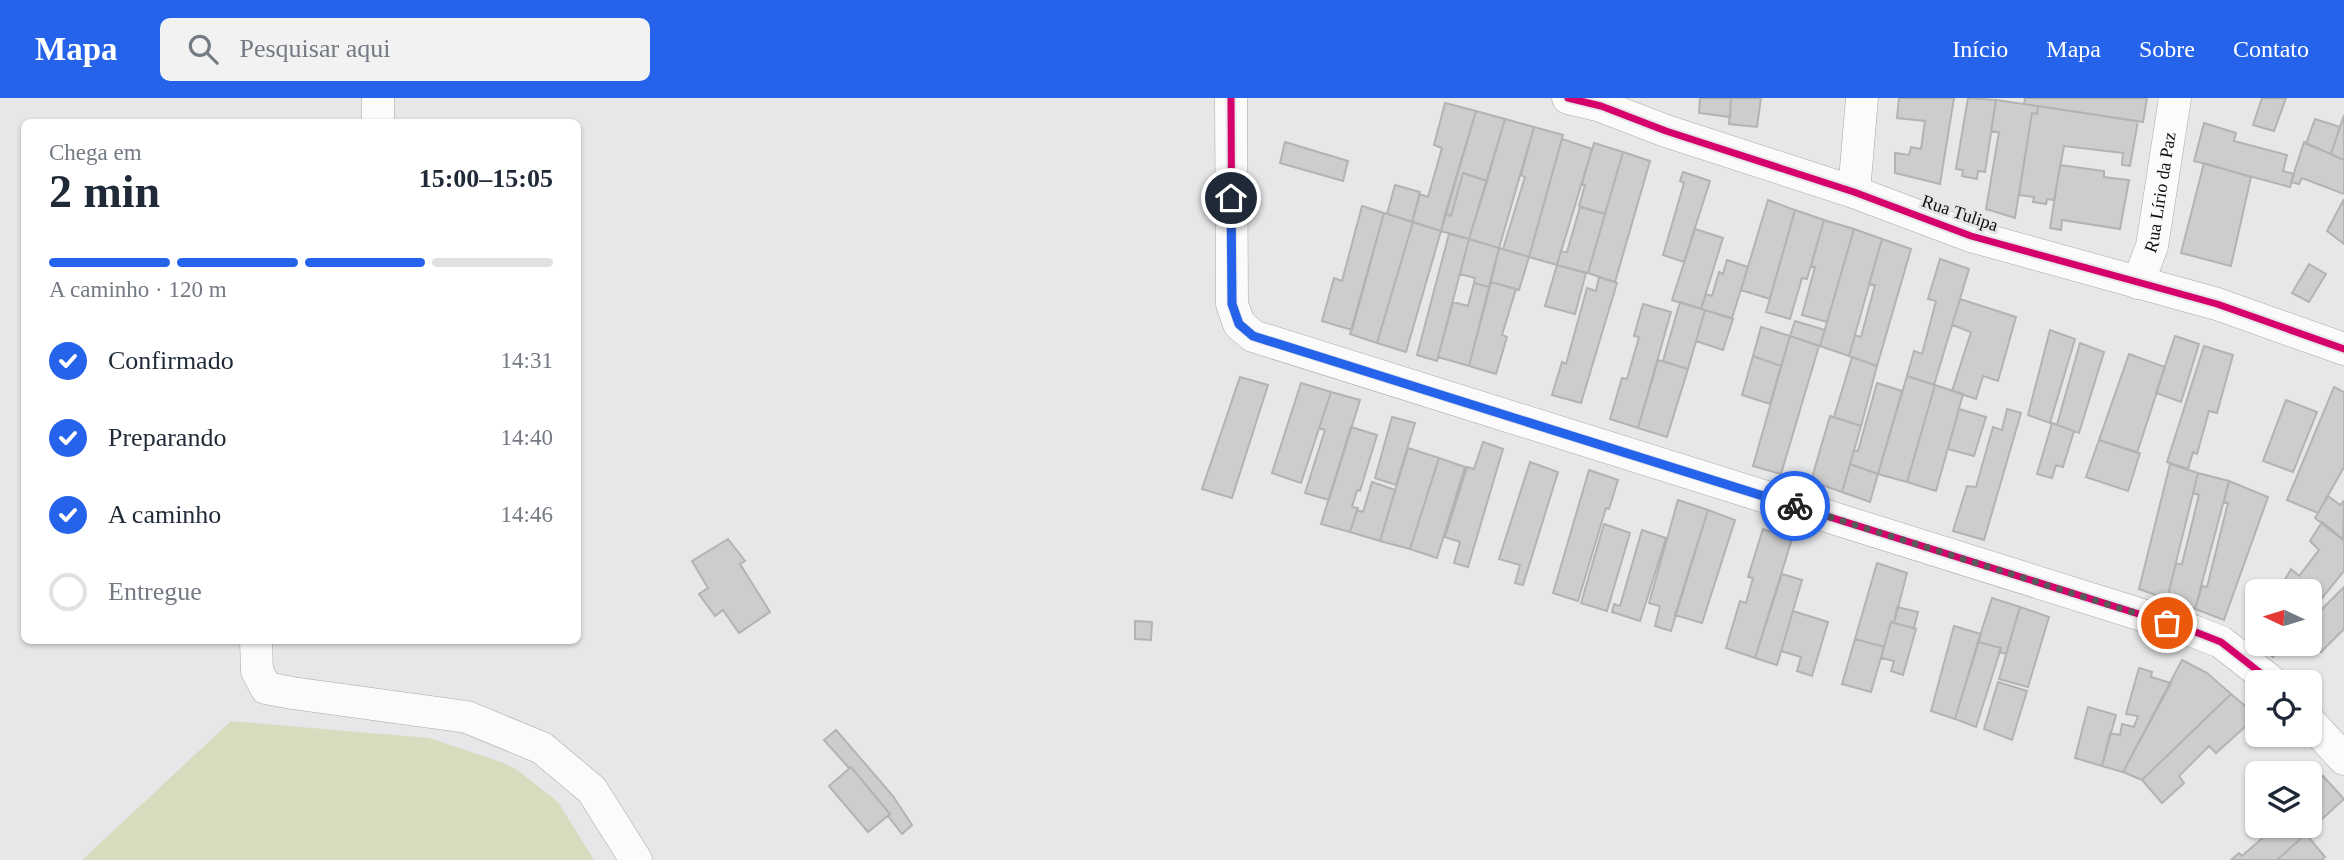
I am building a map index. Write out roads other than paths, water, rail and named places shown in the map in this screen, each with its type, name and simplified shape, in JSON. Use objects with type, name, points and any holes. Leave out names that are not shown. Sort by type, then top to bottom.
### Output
[{"type":"street","points":[[378,119],[379,98]]},
{"type":"street","points":[[1231,98],[1232,304],[1239,324],[1253,336],[2193,631],[2221,642],[2257,670]]},
{"type":"street","name":"Rua Tulipa","points":[[1568,98],[1601,106],[1667,131],[1854,192],[1971,236],[2217,304],[2344,349]]},
{"type":"street","points":[[1854,192],[1862,98]]},
{"type":"street","name":"Rua Lírio da Paz","points":[[2138,283],[2152,246],[2175,98]]},
{"type":"street","points":[[256,644],[257,671],[266,688],[467,717],[542,748],[592,790],[636,860]]},
{"type":"street","points":[[2322,735],[2344,759]]}]
